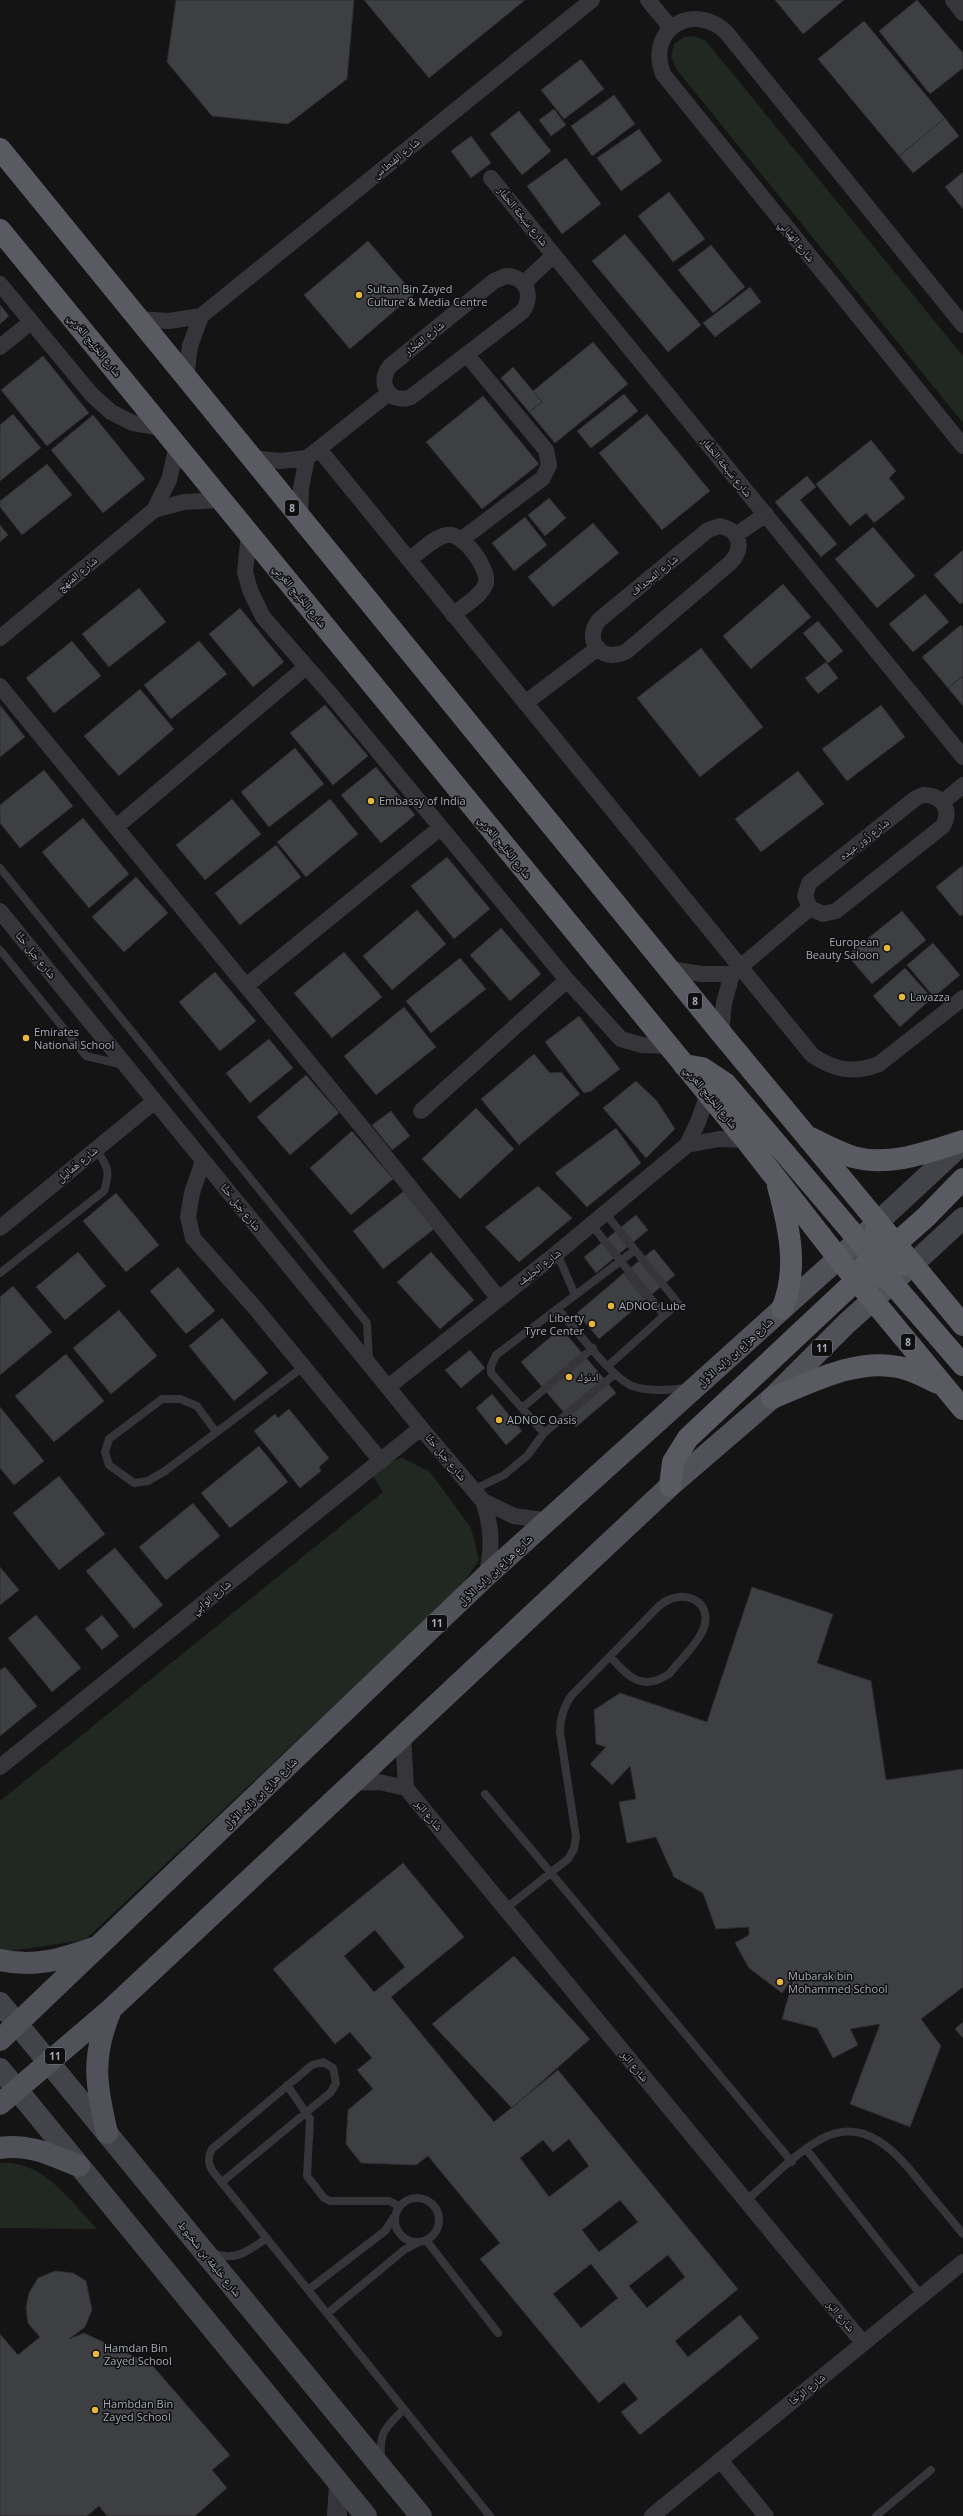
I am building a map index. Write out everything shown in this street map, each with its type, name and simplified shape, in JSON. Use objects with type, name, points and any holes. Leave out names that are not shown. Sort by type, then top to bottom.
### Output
[{"type":"highway","name":"8","points":[[0,149],[721,1033],[963,1325]]},
{"type":"highway","name":"شارع الخَلِيج العَربِي","points":[[0,230],[746,1140],[839,1259],[868,1262],[873,1299],[963,1409]]},
{"type":"highway","points":[[684,1065],[702,1068],[726,1084],[868,1262],[892,1283],[963,1365]]},
{"type":"highway","points":[[806,1136],[838,1151],[872,1160],[905,1158],[963,1142]]},
{"type":"highway","points":[[776,1179],[792,1253],[790,1282],[782,1309]]},
{"type":"highway","points":[[670,1486],[673,1462],[688,1438],[868,1262],[895,1244],[963,1180]]},
{"type":"highway","points":[[868,1262],[894,1265],[912,1264]]},
{"type":"highway","points":[[772,1398],[840,1372],[883,1365],[911,1370],[944,1386]]},
{"type":"main road","points":[[868,1262],[877,1223],[963,1142]]},
{"type":"main road","name":"11","points":[[0,2104],[111,2009],[403,1734],[670,1486],[772,1398],[873,1299],[963,1218]]},
{"type":"main road","name":"شارع هزاع بن زايد الأول","points":[[0,2040],[101,1946],[486,1576],[839,1259]]},
{"type":"main road","points":[[0,1960],[36,1964],[55,1962],[101,1946]]},
{"type":"main road","name":"شارع خليفة بن شخبوط","points":[[0,2003],[421,2516]]},
{"type":"main road","points":[[107,2133],[97,2090],[96,2063],[100,2034],[111,2009]]},
{"type":"main road","points":[[0,2069],[366,2516]]},
{"type":"main road","points":[[0,2148],[22,2146],[34,2148],[79,2166]]},
{"type":"street","name":"شارع الفِنطاس","points":[[138,319],[170,321],[201,316],[592,0]]},
{"type":"street","points":[[648,0],[671,28]]},
{"type":"street","points":[[953,0],[963,13]]},
{"type":"street","name":"شارع الهَيَّالي","points":[[963,325],[726,32],[718,26],[700,18],[689,19],[671,28],[660,44],[659,64],[662,74],[963,446]]},
{"type":"street","name":"شارع سَبخة الحَفَّار","points":[[491,178],[963,757]]},
{"type":"street","points":[[252,458],[280,461],[313,454],[389,393],[399,399],[411,397],[467,355],[526,307],[529,295],[524,283],[554,255]]},
{"type":"street","name":"شارع المَحَّار","points":[[389,393],[384,382],[384,376],[390,366],[494,281],[500,277],[513,276],[524,283]]},
{"type":"street","points":[[0,284],[92,395],[111,412],[133,423],[162,428]]},
{"type":"street","points":[[186,377],[190,346],[201,316]]},
{"type":"street","points":[[0,348],[31,322]]},
{"type":"street","points":[[462,539],[543,478],[549,465],[546,450],[467,355]]},
{"type":"street","name":"شارع المَنهَج","points":[[0,638],[154,510],[169,480],[177,446]]},
{"type":"street","points":[[300,518],[301,488],[313,454]]},
{"type":"street","points":[[313,454],[409,560],[525,703],[736,970],[812,1055],[822,1062],[845,1070],[868,1068],[879,1064],[963,998]]},
{"type":"street","name":"شارع المَنهَج","points":[[154,510],[184,502],[221,500]]},
{"type":"street","points":[[525,703],[598,648],[602,653],[615,656],[627,651],[734,558],[739,547],[736,535],[766,514]]},
{"type":"street","name":"شارع المِجداف","points":[[598,648],[592,637],[595,625],[599,620],[708,530],[720,526],[726,527],[736,535]]},
{"type":"street","points":[[249,534],[245,572],[250,590],[263,617],[567,980],[621,1039],[642,1045],[668,1046]]},
{"type":"street","points":[[409,560],[441,536],[452,535],[462,539],[484,568],[486,583],[483,589],[453,615]]},
{"type":"street","points":[[116,827],[306,667]]},
{"type":"street","points":[[0,686],[370,1137],[499,1299]]},
{"type":"street","points":[[721,1033],[724,1003],[736,970],[810,908],[823,914],[836,911],[932,835],[946,820],[946,808],[943,802],[963,785]]},
{"type":"street","name":"شارع زُور عِيده","points":[[810,908],[805,896],[809,883],[814,878],[916,798],[930,795],[943,802]]},
{"type":"street","points":[[246,986],[440,828]]},
{"type":"street","name":"شارع جَبَل حَتَّا","points":[[0,911],[421,1428],[478,1495],[489,1520],[492,1538],[491,1558],[486,1576]]},
{"type":"street","points":[[670,969],[701,974],[736,970]]},
{"type":"street","points":[[421,1111],[567,980]]},
{"type":"street","name":"شارع الحِلِيف","points":[[388,1387],[557,1253],[687,1145],[708,1094]]},
{"type":"street","name":"شارع هَمالِيل","points":[[0,1228],[155,1101]]},
{"type":"street","name":"شارع الحِلِيف","points":[[687,1145],[719,1139],[746,1140]]},
{"type":"street","points":[[204,1161],[192,1193],[188,1217],[193,1238],[256,1309],[381,1461]]},
{"type":"street","name":"شارع الوابِي","points":[[0,1767],[421,1428]]},
{"type":"street","name":"شارع جَبَل حَتَّا","points":[[478,1495],[514,1516],[549,1521]]},
{"type":"street","points":[[352,1783],[379,1782],[406,1788],[403,1734]]},
{"type":"street","name":"شارع البَر","points":[[406,1788],[864,2343]]},
{"type":"street","name":"شارع الرَّخا","points":[[652,2516],[963,2262]]},
{"type":"street","points":[[720,2460],[766,2516]]},
{"type":"street","points":[[337,2516],[339,2483]]},
{"type":"lane","points":[[0,868],[367,1323],[370,1365]]},
{"type":"lane","points":[[0,950],[86,1056],[126,1066]]},
{"type":"lane","points":[[0,1273],[104,1191],[109,1178],[108,1168],[96,1149]]},
{"type":"lane","points":[[605,1213],[678,1303],[608,1366]]},
{"type":"lane","points":[[591,1224],[664,1316]]},
{"type":"lane","points":[[544,1433],[491,1373],[491,1366],[496,1355],[558,1309],[575,1294],[622,1262],[636,1250]]},
{"type":"lane","points":[[557,1253],[575,1294]]},
{"type":"lane","points":[[558,1309],[615,1374],[632,1386],[649,1389],[697,1387]]},
{"type":"lane","points":[[522,1408],[593,1348]]},
{"type":"lane","points":[[216,1432],[197,1406],[180,1399],[162,1399],[150,1406],[109,1439],[105,1452],[109,1465],[120,1474],[134,1482],[148,1481],[165,1472],[303,1367]]},
{"type":"lane","points":[[478,1495],[527,1456],[544,1433],[615,1374]]},
{"type":"lane","points":[[505,1909],[552,1872],[572,1854],[576,1843],[560,1732],[561,1716],[571,1696],[610,1656],[659,1606],[672,1597],[688,1596],[701,1606],[705,1613],[703,1630],[669,1674],[662,1679],[654,1682],[637,1681],[623,1672],[610,1656]]},
{"type":"lane","points":[[485,1794],[552,1872],[792,2162]]},
{"type":"lane","points":[[222,2182],[334,2088],[337,2078],[333,2068],[323,2062],[317,2062],[287,2085],[212,2149],[209,2154],[209,2165],[222,2182],[308,2290],[490,2516]]},
{"type":"lane","points":[[287,2085],[306,2112],[310,2124],[307,2176],[324,2198],[335,2202],[389,2200],[398,2209]]},
{"type":"lane","points":[[746,2201],[806,2149],[822,2138],[842,2133],[866,2134],[877,2139],[898,2155],[963,2234]]},
{"type":"lane","points":[[806,2149],[922,2296]]},
{"type":"lane","points":[[308,2290],[385,2231],[398,2209],[405,2201],[418,2197],[432,2203],[439,2216],[439,2223],[432,2236],[404,2250],[328,2314]]},
{"type":"lane","points":[[398,2209],[394,2220],[400,2233],[405,2238],[423,2241],[498,2333]]},
{"type":"lane","points":[[201,2248],[222,2256],[238,2256],[267,2238]]},
{"type":"lane","points":[[382,2469],[381,2437],[388,2425],[404,2409]]},
{"type":"lane","points":[[876,2516],[931,2470]]},
{"type":"shaded area","points":[[695,36],[706,41],[963,356],[963,423],[677,70],[671,57],[674,44],[684,37]]},
{"type":"shaded area","points":[[402,1458],[430,1472],[471,1528],[479,1560],[461,1586],[85,1940],[3,1952],[0,1949],[0,1801],[383,1492],[373,1476],[385,1463]]},
{"type":"shaded area","points":[[0,2163],[16,2164],[30,2168],[43,2175],[66,2195],[97,2229],[0,2228]]},
{"type":"building","points":[[176,0],[354,0],[347,79],[288,124],[212,116],[167,62]]},
{"type":"building","points":[[364,0],[525,0],[429,78]]},
{"type":"building","points":[[775,0],[844,0],[803,34]]},
{"type":"building","points":[[917,0],[963,53],[963,68],[930,94],[879,31]]},
{"type":"building","points":[[864,21],[945,118],[899,156],[818,59]]},
{"type":"building","points":[[581,59],[604,89],[564,119],[541,90]]},
{"type":"building","points":[[614,95],[635,124],[592,156],[571,126]]},
{"type":"building","points":[[554,109],[566,125],[551,136],[539,120]]},
{"type":"building","points":[[519,111],[551,151],[522,175],[490,134]]},
{"type":"building","points":[[945,118],[959,136],[913,173],[899,156]]},
{"type":"building","points":[[639,129],[662,161],[621,191],[597,158]]},
{"type":"building","points":[[471,136],[491,163],[471,178],[451,151]]},
{"type":"building","points":[[566,158],[601,204],[562,234],[527,186]]},
{"type":"building","points":[[963,172],[963,209],[945,187]]},
{"type":"building","points":[[669,192],[705,239],[673,262],[638,216]]},
{"type":"building","points":[[625,234],[701,325],[668,352],[592,261]]},
{"type":"building","name":"Sultan Bin Zayed Culture & Media Centre","points":[[368,241],[414,294],[350,349],[304,295]]},
{"type":"building","points":[[711,245],[745,287],[713,313],[678,270]]},
{"type":"building","points":[[750,287],[761,302],[715,337],[703,323]]},
{"type":"building","points":[[0,305],[9,316],[0,324]]},
{"type":"building","points":[[593,342],[628,384],[555,443],[529,412],[542,402],[533,391]]},
{"type":"building","points":[[43,356],[89,413],[47,446],[1,390]]},
{"type":"building","points":[[513,367],[542,402],[529,412],[501,378]]},
{"type":"building","points":[[624,394],[638,411],[591,448],[577,431]]},
{"type":"building","points":[[483,396],[539,464],[482,509],[426,442]]},
{"type":"building","points":[[13,414],[41,448],[0,481],[0,425]]},
{"type":"building","points":[[647,414],[710,491],[662,530],[599,453]]},
{"type":"building","points":[[93,415],[145,479],[103,513],[51,450]]},
{"type":"building","points":[[871,440],[896,471],[889,478],[905,498],[874,523],[866,513],[850,526],[816,484]]},
{"type":"building","points":[[47,464],[72,495],[22,535],[0,507],[0,501]]},
{"type":"building","points":[[807,476],[816,487],[800,500],[837,544],[821,557],[775,502]]},
{"type":"building","points":[[549,498],[566,518],[545,536],[528,515]]},
{"type":"building","points":[[525,517],[547,545],[514,571],[492,543]]},
{"type":"building","points":[[593,523],[619,553],[553,607],[528,577]]},
{"type":"building","points":[[0,525],[8,535],[0,542]]},
{"type":"building","points":[[873,527],[915,576],[877,608],[835,559]]},
{"type":"building","points":[[963,550],[963,602],[960,604],[934,575]]},
{"type":"building","points":[[783,584],[811,617],[751,669],[723,636]]},
{"type":"building","points":[[139,588],[166,622],[109,667],[82,634]]},
{"type":"building","points":[[925,594],[949,622],[913,652],[889,624]]},
{"type":"building","points":[[240,608],[284,662],[253,687],[209,634]]},
{"type":"building","points":[[818,621],[843,651],[828,663],[803,633]]},
{"type":"building","points":[[961,625],[963,628],[963,676],[948,688],[922,657]]},
{"type":"building","points":[[72,641],[101,676],[54,713],[26,678]]},
{"type":"building","points":[[199,641],[227,674],[171,719],[144,685]]},
{"type":"building","points":[[701,648],[763,727],[700,777],[637,698]]},
{"type":"building","points":[[826,662],[838,678],[818,694],[805,678]]},
{"type":"building","points":[[963,676],[963,706],[948,688]]},
{"type":"building","points":[[140,689],[174,729],[119,776],[84,736]]},
{"type":"building","points":[[0,705],[25,737],[0,757]]},
{"type":"building","points":[[325,705],[368,756],[333,785],[290,733]]},
{"type":"building","points":[[881,705],[905,737],[847,781],[822,749]]},
{"type":"building","points":[[295,748],[324,784],[269,827],[241,792]]},
{"type":"building","points":[[376,767],[415,815],[381,843],[341,795]]},
{"type":"building","points":[[44,770],[73,806],[20,848],[0,823],[0,805]]},
{"type":"building","points":[[798,771],[824,804],[761,852],[735,819]]},
{"type":"building","points":[[232,799],[261,834],[205,880],[176,845]]},
{"type":"building","points":[[330,799],[358,834],[306,877],[277,842]]},
{"type":"building","points":[[83,818],[129,874],[89,908],[42,852]]},
{"type":"building","points":[[276,845],[301,877],[240,925],[215,893]]},
{"type":"building","points":[[447,857],[490,909],[454,939],[411,886]]},
{"type":"building","points":[[963,865],[963,914],[960,916],[936,887]]},
{"type":"building","points":[[136,877],[168,913],[124,952],[92,917]]},
{"type":"building","points":[[417,910],[446,944],[392,990],[363,956]]},
{"type":"building","name":"European Beauty Saloon","points":[[902,911],[926,940],[872,984],[847,955]]},
{"type":"building","points":[[501,928],[541,974],[510,1001],[470,955]]},
{"type":"building","points":[[933,943],[960,975],[934,997],[907,965]]},
{"type":"building","points":[[344,952],[382,997],[332,1038],[294,993]]},
{"type":"building","points":[[460,958],[486,989],[431,1033],[406,1001]]},
{"type":"building","name":"Lavazza","points":[[905,968],[932,998],[900,1027],[873,996]]},
{"type":"building","points":[[215,972],[256,1021],[220,1051],[179,1002]]},
{"type":"building","points":[[404,1007],[436,1047],[376,1095],[344,1056]]},
{"type":"building","points":[[579,1016],[620,1069],[591,1091],[584,1093],[545,1042]]},
{"type":"building","points":[[269,1039],[293,1068],[250,1103],[226,1073]]},
{"type":"building","points":[[534,1054],[550,1073],[561,1072],[580,1094],[519,1145],[481,1099]]},
{"type":"building","points":[[306,1075],[339,1113],[290,1155],[257,1117]]},
{"type":"building","points":[[636,1081],[657,1101],[675,1129],[646,1158],[603,1108]]},
{"type":"building","points":[[476,1108],[514,1149],[460,1199],[422,1159]]},
{"type":"building","points":[[391,1111],[410,1136],[392,1150],[372,1125]]},
{"type":"building","points":[[616,1128],[641,1163],[587,1207],[555,1173]]},
{"type":"building","points":[[352,1131],[393,1179],[351,1215],[310,1168]]},
{"type":"building","points":[[538,1186],[572,1218],[519,1262],[485,1227]]},
{"type":"building","points":[[404,1191],[434,1229],[383,1269],[353,1231]]},
{"type":"building","points":[[116,1193],[159,1245],[126,1272],[83,1221]]},
{"type":"building","points":[[636,1215],[648,1230],[596,1273],[584,1257]]},
{"type":"building","points":[[654,1249],[675,1275],[645,1300],[624,1273]]},
{"type":"building","points":[[78,1252],[106,1286],[65,1320],[36,1287]]},
{"type":"building","points":[[431,1252],[474,1300],[440,1329],[397,1282]]},
{"type":"building","points":[[178,1267],[215,1311],[186,1334],[150,1291]]},
{"type":"building","name":"ADNOC Lube","points":[[624,1273],[645,1300],[599,1339],[577,1313]]},
{"type":"building","points":[[13,1286],[52,1332],[0,1375],[0,1297]]},
{"type":"building","points":[[119,1310],[157,1356],[111,1394],[73,1348]]},
{"type":"building","points":[[222,1318],[268,1373],[234,1401],[189,1346]]},
{"type":"building","name":"ادنوك","points":[[561,1328],[616,1393],[576,1427],[521,1362]]},
{"type":"building","points":[[470,1350],[485,1368],[461,1388],[445,1370]]},
{"type":"building","points":[[66,1354],[104,1401],[54,1442],[15,1396]]},
{"type":"building","name":"ADNOC Oasis","points":[[492,1394],[522,1431],[506,1445],[476,1408]]},
{"type":"building","points":[[0,1407],[44,1461],[14,1485],[0,1468]]},
{"type":"building","points":[[289,1409],[329,1458],[319,1467],[321,1471],[300,1488],[254,1431],[275,1414],[278,1418]]},
{"type":"building","points":[[259,1446],[288,1482],[230,1528],[201,1493]]},
{"type":"building","points":[[59,1476],[105,1534],[59,1570],[13,1513]]},
{"type":"building","points":[[193,1503],[220,1536],[166,1580],[139,1547]]},
{"type":"building","points":[[115,1548],[163,1605],[134,1629],[86,1571]]},
{"type":"building","points":[[0,1567],[19,1590],[0,1605]]},
{"type":"building","points":[[752,1587],[833,1614],[817,1663],[871,1681],[886,1780],[963,1769],[963,1987],[921,2019],[941,2046],[910,2127],[850,2104],[880,2024],[850,2029],[858,2045],[833,2058],[817,2028],[782,2019],[794,1977],[782,1993],[749,1968],[735,1943],[749,1935],[749,1927],[716,1929],[703,1893],[674,1877],[656,1837],[627,1843],[619,1802],[636,1799],[630,1766],[612,1785],[590,1764],[606,1747],[596,1744],[594,1710],[620,1693],[707,1722]]},
{"type":"building","points":[[36,1615],[81,1668],[52,1692],[8,1638]]},
{"type":"building","points":[[102,1615],[119,1636],[102,1650],[85,1629]]},
{"type":"building","points":[[5,1667],[37,1706],[0,1736],[0,1670]]},
{"type":"building","points":[[403,1863],[464,1937],[391,1997],[494,2122],[558,2070],[738,2289],[675,2341],[688,2357],[740,2315],[759,2338],[640,2435],[621,2412],[638,2399],[624,2382],[599,2403],[480,2259],[500,2243],[428,2156],[416,2165],[361,2163],[346,2144],[348,2110],[373,2089],[357,2070],[372,2058],[350,2032],[335,2044],[273,1969]],"holes":[[[375,1930],[405,1967],[374,1992],[344,1956]],[[569,2139],[589,2166],[549,2197],[520,2158],[543,2140],[553,2152]],[[620,2200],[638,2222],[599,2252],[582,2230]],[[668,2255],[685,2277],[647,2308],[629,2286]],[[591,2264],[618,2298],[581,2328],[553,2294]]]},
{"type":"building","points":[[514,1956],[590,2039],[512,2108],[432,2024]]},
{"type":"building","points":[[963,2022],[963,2038],[955,2029]]},
{"type":"building","name":"Hamdan Bin Zayed School","points":[[55,2271],[73,2273],[86,2281],[92,2310],[85,2327],[69,2339],[84,2333],[152,2365],[230,2455],[212,2470],[227,2488],[195,2516],[107,2516],[99,2506],[87,2516],[0,2516],[0,2334],[18,2355],[40,2337],[28,2323],[26,2308],[29,2293],[38,2278]]},
{"type":"place","name":"Sultan Bin Zayed Culture & Media Centre","points":[[359,295]]},
{"type":"place","name":"Embassy of India","points":[[371,801]]},
{"type":"place","name":"European Beauty Saloon","points":[[887,948]]},
{"type":"place","name":"Lavazza","points":[[902,997]]},
{"type":"place","name":"Emirates National School","points":[[26,1038]]},
{"type":"place","name":"ADNOC Lube","points":[[611,1306]]},
{"type":"place","name":"Liberty Tyre Center","points":[[592,1324]]},
{"type":"place","name":"ادنوك","points":[[569,1377]]},
{"type":"place","name":"ADNOC Oasis","points":[[499,1420]]},
{"type":"place","name":"Mubarak bin Mohammed School","points":[[780,1982]]},
{"type":"place","name":"Hamdan Bin Zayed School","points":[[96,2354]]},
{"type":"place","name":"Hambdan Bin Zayed School","points":[[95,2410]]}]
